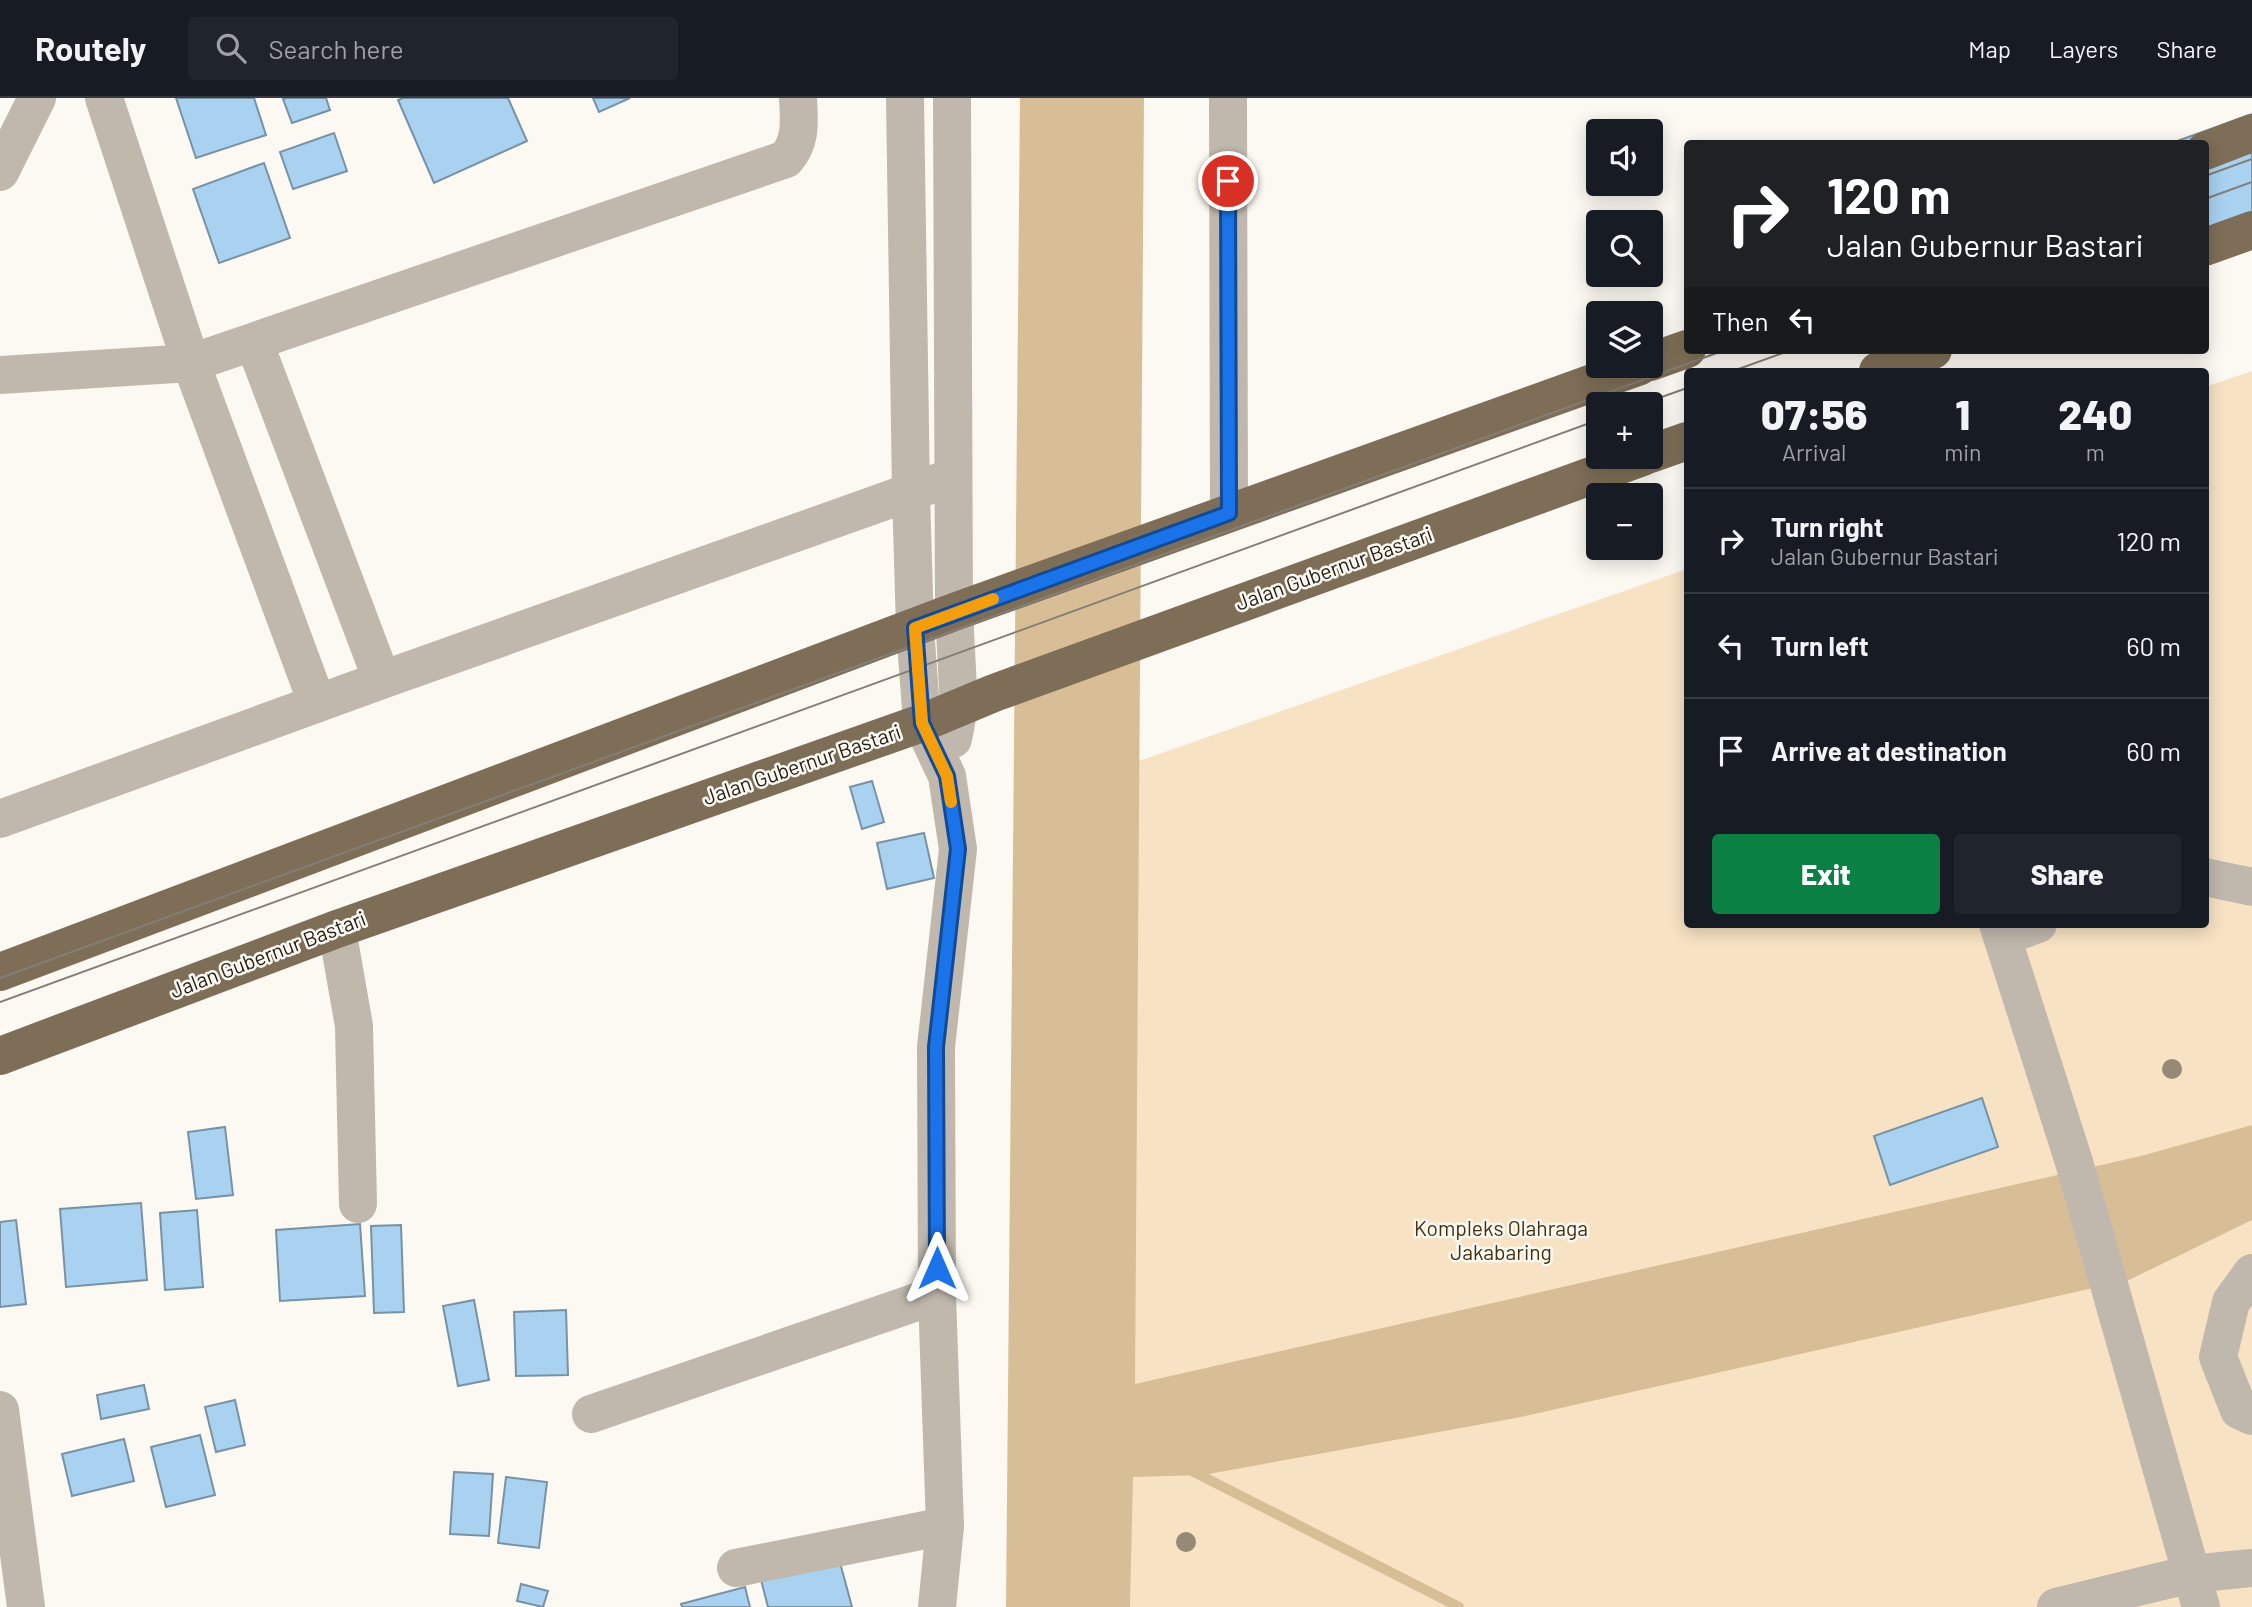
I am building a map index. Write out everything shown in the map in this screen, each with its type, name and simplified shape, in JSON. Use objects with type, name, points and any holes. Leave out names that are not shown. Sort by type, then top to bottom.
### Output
[{"type":"highway","points":[[2209,149],[2252,133]]},
{"type":"highway","points":[[2209,246],[2252,230]]},
{"type":"highway","points":[[1663,357],[1684,350]]},
{"type":"highway","points":[[1886,368],[1923,354]]},
{"type":"highway","points":[[0,972],[964,609],[1606,378]]},
{"type":"highway","points":[[1663,449],[1684,442]]},
{"type":"highway","name":"Jalan Gubernur Bastari","points":[[0,1056],[337,929],[922,723],[994,693],[1610,469]]},
{"type":"street","points":[[0,172],[37,98]]},
{"type":"street","points":[[104,98],[191,363],[317,703]]},
{"type":"street","points":[[0,375],[191,363],[786,159],[796,146],[799,135],[798,98]]},
{"type":"street","points":[[905,98],[915,628],[922,723],[947,776],[958,849],[936,1047],[937,1295],[944,1526],[937,1607]]},
{"type":"street","points":[[947,776],[959,707],[964,609],[953,477],[952,98]]},
{"type":"street","points":[[1228,98],[1229,513]]},
{"type":"street","points":[[254,342],[382,680]]},
{"type":"street","points":[[0,819],[317,703],[953,477]]},
{"type":"street","points":[[2209,878],[2252,887]]},
{"type":"street","points":[[337,929],[354,1026],[358,1204]]},
{"type":"street","points":[[2000,931],[2074,1162],[2196,1590]]},
{"type":"street","points":[[2252,1273],[2231,1302],[2218,1357],[2239,1410],[2252,1416]]},
{"type":"street","points":[[591,1414],[937,1295]]},
{"type":"street","points":[[0,1410],[26,1607]]},
{"type":"street","points":[[736,1568],[944,1526]]},
{"type":"street","points":[[2056,1607],[2196,1590],[2252,1568]]},
{"type":"green space","name":"Kompleks Olahraga Jakabaring","points":[[2252,371],[2252,1607],[1130,1607],[1139,761],[1684,570],[1684,928],[2209,928],[2209,386]]},
{"type":"shaded area","points":[[1020,98],[1144,98],[1135,1384],[2141,1156],[2252,1125],[2252,1220],[2129,1280],[1521,1417],[1203,1475],[1133,1477],[1130,1607],[1006,1607]]},
{"type":"building","points":[[176,98],[254,98],[266,135],[196,158]]},
{"type":"building","points":[[326,98],[330,110],[292,123],[283,99]]},
{"type":"building","points":[[508,98],[527,141],[434,183],[398,100]]},
{"type":"building","points":[[593,98],[630,98],[599,112]]},
{"type":"building","points":[[2252,114],[2252,230],[2209,246],[2209,140],[2180,140]]},
{"type":"building","points":[[334,133],[347,171],[293,189],[280,152]]},
{"type":"building","points":[[264,163],[290,238],[219,263],[193,189]]},
{"type":"building","points":[[872,781],[884,822],[862,829],[850,787]]},
{"type":"building","points":[[924,833],[934,878],[887,889],[877,843]]},
{"type":"building","points":[[1982,1098],[1998,1147],[1890,1185],[1874,1136]]},
{"type":"building","points":[[225,1127],[233,1195],[196,1199],[188,1132]]},
{"type":"building","points":[[141,1203],[147,1280],[66,1287],[60,1209]]},
{"type":"building","points":[[197,1210],[203,1287],[165,1290],[160,1213]]},
{"type":"building","points":[[16,1220],[26,1304],[0,1307],[0,1222]]},
{"type":"building","points":[[360,1224],[365,1296],[280,1301],[276,1230]]},
{"type":"building","points":[[401,1225],[404,1312],[374,1313],[371,1226]]},
{"type":"building","points":[[474,1300],[489,1380],[458,1386],[443,1306]]},
{"type":"building","points":[[566,1310],[568,1375],[516,1376],[514,1312]]},
{"type":"building","points":[[144,1385],[149,1409],[101,1419],[97,1395]]},
{"type":"building","points":[[235,1400],[245,1445],[216,1452],[205,1407]]},
{"type":"building","points":[[200,1435],[215,1495],[166,1507],[151,1447]]},
{"type":"building","points":[[124,1439],[134,1481],[72,1496],[62,1454]]},
{"type":"building","points":[[454,1472],[493,1474],[489,1536],[450,1534]]},
{"type":"building","points":[[506,1477],[547,1482],[539,1548],[498,1543]]},
{"type":"building","points":[[838,1555],[852,1607],[768,1607],[760,1576]]},
{"type":"building","points":[[521,1584],[548,1591],[543,1607],[517,1601]]},
{"type":"building","points":[[745,1587],[750,1607],[682,1607],[681,1604]]},
{"type":"waterway","points":[[1192,1471],[1459,1607]]},
{"type":"tram line","points":[[2209,175],[2252,159]]},
{"type":"tram line","points":[[2209,198],[2252,182]]},
{"type":"tram line","points":[[0,978],[1714,354]]},
{"type":"tram line","points":[[1741,368],[1780,354]]},
{"type":"tram line","points":[[1663,397],[1684,389]]},
{"type":"tram line","points":[[0,1002],[1586,424]]},
{"type":"slow traffic","points":[[951,802],[947,776],[922,723],[915,628],[993,599]]},
{"type":"route","points":[[937,1268],[936,1047],[958,849],[947,776],[922,723],[915,628],[1229,513],[1228,181]]}]
